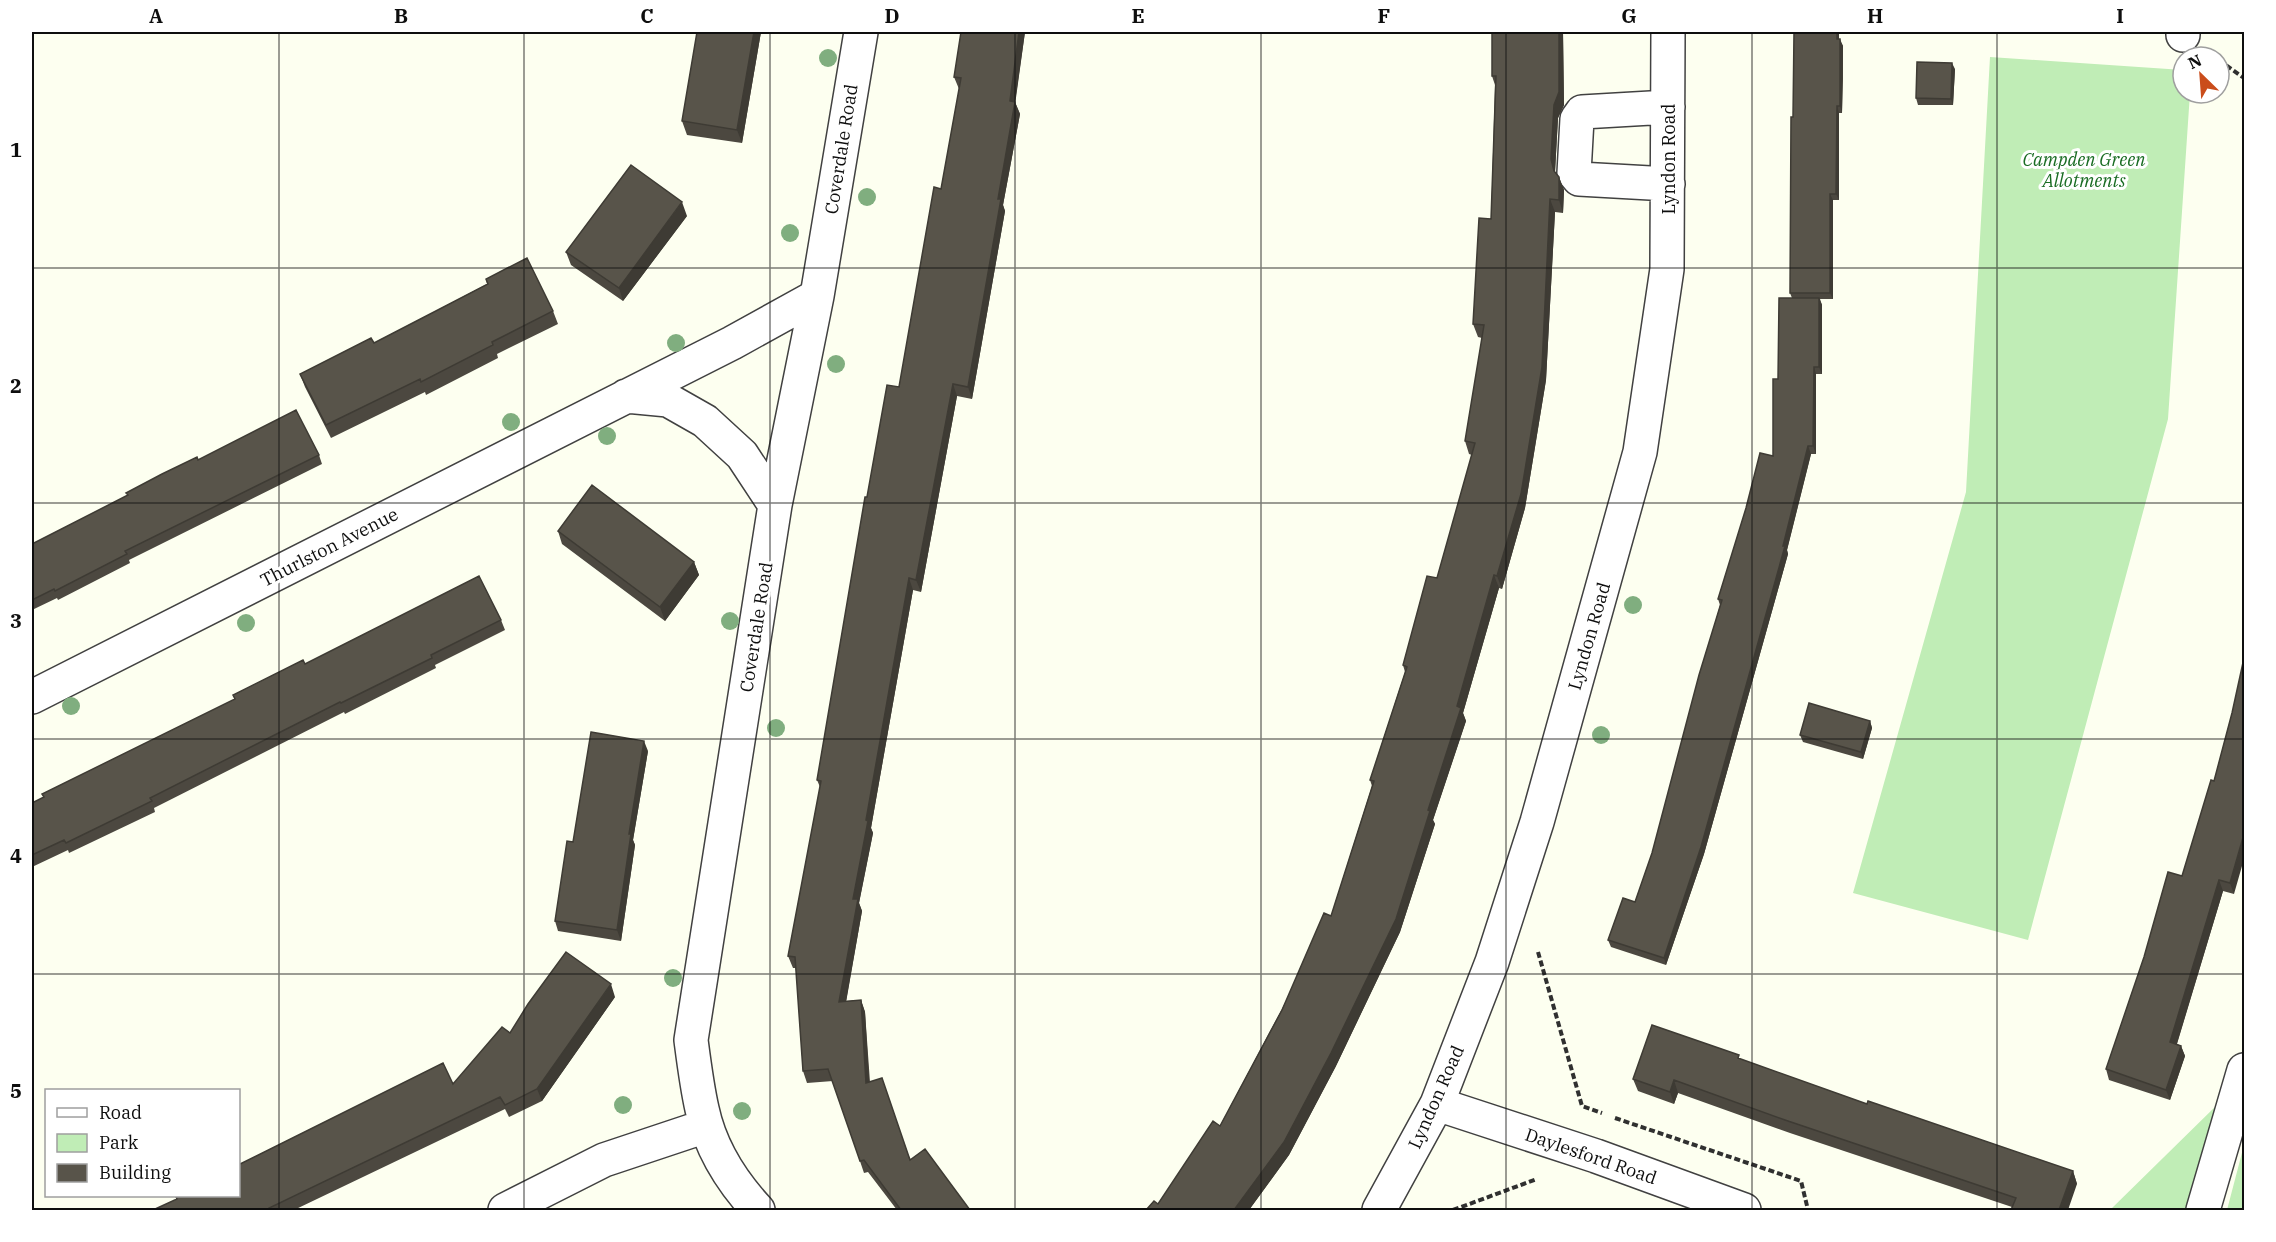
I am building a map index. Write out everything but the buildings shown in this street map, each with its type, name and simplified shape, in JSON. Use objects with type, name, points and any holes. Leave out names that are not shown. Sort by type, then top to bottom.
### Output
[{"type":"street","name":"Coverdale Road","points":[[758,1210],[740,1191],[717,1151],[706,1126],[701,1109],[691,1040],[775,505],[817,296],[861,32]]},
{"type":"street","name":"Lyndon Road","points":[[1378,1210],[1437,1104],[1492,962],[1537,822],[1640,452],[1667,269],[1668,32]]},
{"type":"street","points":[[1668,107],[1582,112],[1577,119],[1574,173],[1579,179],[1668,184]]},
{"type":"street","name":"Thurlston Avenue","points":[[32,697],[732,343],[817,296]]},
{"type":"street","points":[[626,396],[668,400],[705,421],[742,455],[775,505]]},
{"type":"street","points":[[2203,1210],[2244,1070]]},
{"type":"street","name":"Daylesford Road","points":[[1437,1104],[1596,1156],[1744,1210]]},
{"type":"street","points":[[505,1210],[604,1161],[706,1126]]},
{"type":"path","points":[[2231,69],[2244,78]]},
{"type":"path","points":[[1537,947],[1582,1106],[1604,1114]]},
{"type":"path","points":[[1615,1118],[1801,1181],[1808,1210]]},
{"type":"path","points":[[1453,1210],[1541,1177]]},
{"type":"green space","name":"Campden Green Allotments","points":[[1990,57],[2171,69],[2171,105],[2189,105],[2168,419],[2028,940],[1853,893],[1966,492]]},
{"type":"green space","points":[[2218,1104],[2187,1210],[2110,1210]]},
{"type":"green space","points":[[2244,1145],[2244,1210],[2227,1210]]}]
